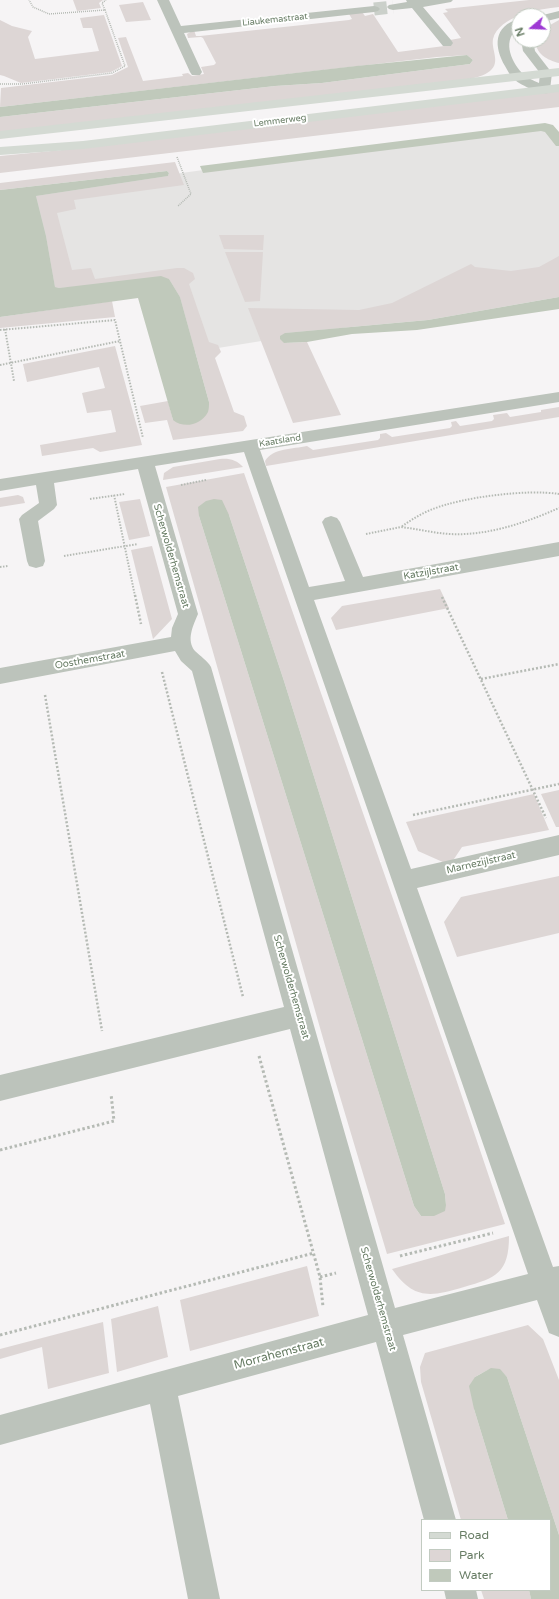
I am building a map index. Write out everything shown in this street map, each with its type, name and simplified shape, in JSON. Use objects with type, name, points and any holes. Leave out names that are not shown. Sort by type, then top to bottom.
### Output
[{"type":"main road","name":"Lemmerweg","points":[[0,135],[559,72]]},
{"type":"main road","name":"Lemmerweg","points":[[0,151],[90,144],[559,88]]},
{"type":"street","points":[[163,0],[196,72]]},
{"type":"street","points":[[393,7],[414,2],[447,0]]},
{"type":"street","points":[[414,2],[447,43]]},
{"type":"street","name":"Liaukemastraat","points":[[176,30],[374,9]]},
{"type":"street","points":[[511,29],[506,32],[502,45],[505,55],[518,76],[544,90],[546,73],[529,51],[529,48]]},
{"type":"street","name":"Kaatsland","points":[[0,485],[559,397]]},
{"type":"street","points":[[250,446],[525,1225],[552,1282],[559,1323]]},
{"type":"street","name":"Scherwolderhemstraat","points":[[145,462],[188,614],[182,628],[180,643],[188,656],[201,667],[440,1519]]},
{"type":"street","points":[[36,561],[28,519],[48,505],[44,478]]},
{"type":"street","points":[[331,522],[357,586]]},
{"type":"street","name":"Katzijlstraat","points":[[304,596],[559,549]]},
{"type":"street","name":"Oosthemstraat","points":[[0,676],[180,643]]},
{"type":"street","name":"Marnezijlstraat","points":[[404,881],[559,845]]},
{"type":"street","points":[[0,1088],[299,1015]]},
{"type":"street","name":"Morrahemstraat","points":[[0,1430],[385,1325],[552,1282]]},
{"type":"street","points":[[161,1386],[204,1599]]},
{"type":"path","points":[[30,0],[33,7],[50,14],[105,10]]},
{"type":"path","points":[[0,84],[22,84],[112,73],[125,66],[102,3],[106,0]]},
{"type":"path","points":[[177,155],[191,194],[178,206]]},
{"type":"path","points":[[0,330],[115,320],[146,449],[145,462]]},
{"type":"path","points":[[5,329],[14,381]]},
{"type":"path","points":[[0,365],[120,341]]},
{"type":"path","points":[[107,468],[151,649],[251,1027],[314,1253],[320,1277],[326,1341]]},
{"type":"path","points":[[338,539],[401,527],[437,507],[484,498],[535,491],[559,494]]},
{"type":"path","points":[[401,527],[450,534],[479,533],[497,530],[537,518],[559,508]]},
{"type":"path","points":[[0,567],[166,539]]},
{"type":"path","points":[[430,572],[559,845]]},
{"type":"path","points":[[481,679],[559,664]]},
{"type":"path","points":[[0,1150],[114,1121],[107,1062],[40,669]]},
{"type":"path","points":[[383,822],[559,784]]},
{"type":"path","points":[[320,1277],[525,1225]]},
{"type":"path","points":[[0,1335],[314,1253]]},
{"type":"shaded area","points":[[549,126],[559,139],[559,293],[187,353],[164,286],[30,302],[14,196],[218,168]]},
{"type":"green space","points":[[73,0],[103,0],[99,3],[101,8],[77,11]]},
{"type":"green space","points":[[529,0],[559,0],[559,7],[551,8],[511,8],[511,19],[497,31],[493,39],[495,64],[490,71],[474,78],[0,133],[0,117],[275,86],[322,83],[470,64],[473,60],[467,55],[437,57],[0,107],[1,88],[112,75],[128,67],[118,38],[126,37],[143,81],[183,76],[182,74],[188,73],[192,76],[204,74],[201,67],[214,65],[216,63],[203,38],[188,38],[187,34],[194,30],[196,36],[200,36],[349,20],[352,19],[349,14],[362,12],[365,16],[373,14],[398,52],[452,45],[450,40],[461,38],[443,13],[448,12],[445,9]]},
{"type":"green space","points":[[143,2],[151,20],[126,22],[119,5]]},
{"type":"green space","points":[[104,15],[122,66],[111,72],[21,83],[0,75],[0,20],[12,26],[32,31],[28,37],[35,59],[99,51],[92,28],[83,28],[80,18]]},
{"type":"green space","points":[[559,20],[559,63],[543,56],[537,48],[551,48],[551,24]]},
{"type":"green space","points":[[559,91],[559,107],[0,173],[0,156],[62,150]]},
{"type":"green space","points":[[175,162],[184,185],[74,200],[76,209],[57,213],[72,270],[91,268],[95,279],[177,268],[184,268],[193,273],[195,279],[189,284],[209,342],[218,345],[221,352],[215,358],[234,412],[244,416],[247,426],[243,431],[173,440],[167,420],[145,423],[140,406],[168,401],[173,420],[209,402],[180,297],[169,279],[59,288],[55,287],[46,236],[36,196],[168,176],[169,173],[167,171],[0,190],[0,183]]},
{"type":"green space","points":[[219,235],[264,235],[263,250],[224,249]]},
{"type":"green space","points":[[225,252],[263,252],[260,301],[245,302]]},
{"type":"green space","points":[[559,256],[559,297],[428,320],[285,333],[284,343],[307,342],[341,415],[293,423],[248,308],[359,310],[392,303],[471,264],[475,267],[511,271],[539,267]]},
{"type":"green space","points":[[112,301],[115,317],[0,328],[0,317]]},
{"type":"green space","points":[[115,346],[142,445],[100,452],[93,448],[42,456],[40,445],[116,432],[111,410],[87,413],[82,393],[105,388],[99,367],[27,382],[23,364]]},
{"type":"green space","points":[[559,407],[559,417],[266,466],[265,461],[278,451],[307,446],[313,450],[378,440],[380,438],[380,434],[386,433],[392,437],[450,428],[452,426],[451,422],[456,421],[460,426],[492,421],[494,419],[493,415],[507,413],[510,417],[541,412],[541,410]]},
{"type":"green space","points":[[220,459],[233,460],[243,467],[163,480],[164,473],[173,467]]},
{"type":"green space","points":[[244,473],[455,1076],[505,1224],[387,1254],[332,1070],[166,487]],"holes":[[[229,515],[284,681],[445,1194],[446,1205],[421,1216],[414,1206],[199,516]]]},
{"type":"green space","points":[[18,495],[23,497],[25,503],[0,507],[0,498]]},
{"type":"green space","points":[[140,499],[150,536],[129,540],[119,502]]},
{"type":"green space","points":[[152,546],[172,619],[153,639],[131,550]]},
{"type":"green space","points":[[440,589],[449,608],[336,630],[331,618],[342,606]]},
{"type":"green space","points":[[559,790],[559,827],[556,827],[541,794]]},
{"type":"green space","points":[[534,794],[549,830],[462,847],[452,862],[445,863],[418,851],[406,822]]},
{"type":"green space","points":[[559,876],[559,933],[457,957],[444,922],[461,897]]},
{"type":"green space","points":[[509,1236],[506,1258],[503,1266],[498,1272],[492,1277],[464,1287],[432,1294],[415,1291],[400,1279],[392,1269]]},
{"type":"green space","points":[[307,1266],[319,1316],[190,1351],[180,1300]]},
{"type":"green space","points":[[158,1306],[168,1357],[117,1372],[111,1319]]},
{"type":"green space","points":[[103,1322],[109,1373],[48,1389],[42,1347],[0,1359],[0,1349]]},
{"type":"green space","points":[[528,1325],[543,1339],[559,1380],[559,1535],[507,1377],[499,1370],[495,1369],[488,1370],[475,1377],[474,1409],[508,1519],[461,1519],[421,1382],[420,1367],[425,1353]]},
{"type":"green space","points":[[481,1591],[529,1591],[531,1599],[484,1599]]},
{"type":"water","points":[[467,55],[473,60],[470,64],[322,83],[275,86],[0,117],[0,107],[356,66]]},
{"type":"water","points":[[545,123],[553,125],[559,132],[559,146],[556,146],[545,132],[541,131],[203,173],[200,166]]},
{"type":"water","points":[[167,171],[169,173],[168,176],[36,196],[46,236],[55,287],[59,288],[161,276],[169,279],[180,297],[209,402],[208,412],[205,416],[197,423],[187,425],[177,423],[173,420],[138,298],[0,317],[0,190]]},
{"type":"water","points":[[559,297],[559,309],[417,330],[352,334],[307,342],[284,343],[280,339],[280,336],[285,333],[428,320]]},
{"type":"water","points":[[214,499],[222,500],[229,515],[284,681],[445,1194],[445,1211],[434,1216],[421,1216],[414,1206],[199,516],[198,507],[206,501]]},
{"type":"water","points":[[491,1368],[500,1369],[507,1377],[559,1535],[559,1599],[531,1599],[529,1591],[551,1591],[551,1519],[508,1519],[474,1409],[469,1386],[475,1377]]},
{"type":"tunnel","points":[[374,9],[393,7]]}]
